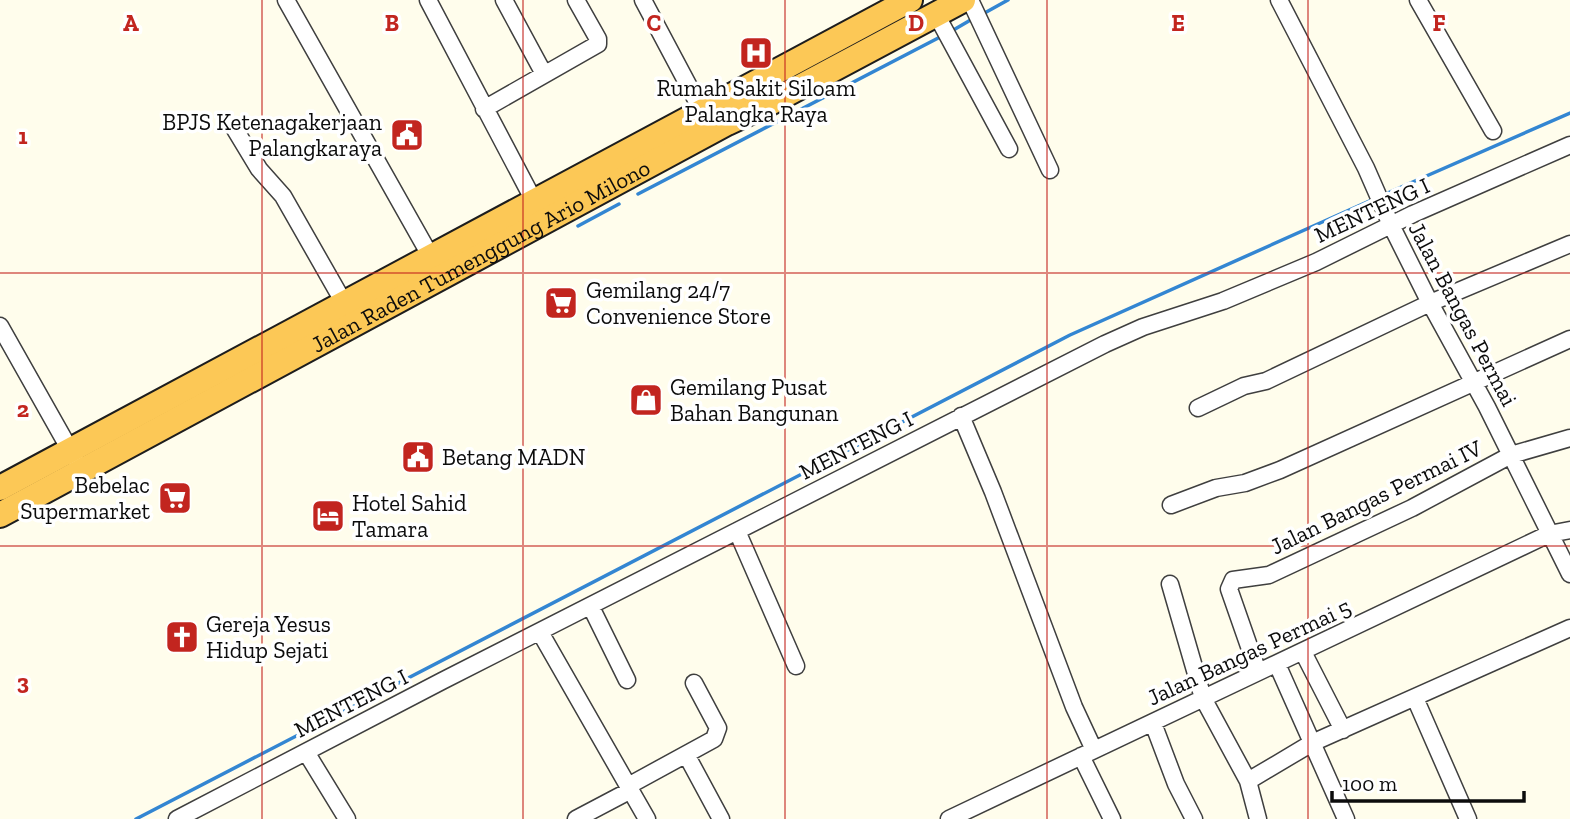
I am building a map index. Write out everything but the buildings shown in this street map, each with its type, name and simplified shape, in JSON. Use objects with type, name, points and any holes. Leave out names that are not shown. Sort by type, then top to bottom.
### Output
[{"type":"highway","name":"Jalan Raden Tumenggung Ario Milono","points":[[0,488],[77,461],[727,123],[762,94],[910,0]]},
{"type":"highway","name":"Jalan Raden Tumenggung Ario Milono","points":[[0,514],[77,461],[344,303],[702,111],[762,94],[936,15],[963,0]]},
{"type":"street","points":[[286,0],[431,257]]},
{"type":"street","points":[[428,0],[534,201]]},
{"type":"street","points":[[504,0],[544,74]]},
{"type":"street","points":[[484,109],[598,44],[598,39],[576,0]]},
{"type":"street","points":[[643,0],[702,111]]},
{"type":"street","points":[[970,0],[1050,170]]},
{"type":"street","name":"Jalan Bangas Permai","points":[[1279,0],[1430,303],[1511,455],[1570,574]]},
{"type":"street","points":[[1418,0],[1493,131]]},
{"type":"street","points":[[936,15],[1009,149]]},
{"type":"street","points":[[233,126],[259,169],[278,189],[296,217],[344,303]]},
{"type":"street","name":"MENTENG I","points":[[177,819],[961,416],[1135,330],[1223,301],[1315,262],[1570,145]]},
{"type":"street","points":[[1198,408],[1244,386],[1266,381],[1430,303],[1570,244]]},
{"type":"street","points":[[0,326],[77,461]]},
{"type":"street","points":[[1171,505],[1216,488],[1245,483],[1280,470],[1570,339]]},
{"type":"street","points":[[961,416],[993,492],[1074,707],[1112,819]]},
{"type":"street","points":[[1511,455],[1570,438]]},
{"type":"street","name":"Jalan Bangas Permai IV","points":[[1258,672],[1229,589],[1231,582],[1251,576],[1269,575],[1412,508],[1511,455]]},
{"type":"street","name":"Jalan Bangas Permai 5","points":[[949,819],[1549,534],[1570,530]]},
{"type":"street","points":[[737,531],[796,666]]},
{"type":"street","points":[[1170,584],[1203,698],[1248,781],[1258,819]]},
{"type":"street","points":[[591,607],[627,680]]},
{"type":"street","points":[[1248,781],[1312,743],[1570,628]]},
{"type":"street","points":[[540,632],[647,819]]},
{"type":"street","points":[[1303,652],[1343,730]]},
{"type":"street","points":[[1277,664],[1346,819]]},
{"type":"street","points":[[576,819],[714,739],[718,728],[694,683]]},
{"type":"street","points":[[1415,698],[1468,819]]},
{"type":"street","points":[[1153,723],[1176,784],[1194,819]]},
{"type":"street","points":[[306,752],[347,819]]},
{"type":"street","points":[[687,755],[721,819]]},
{"type":"waterway","points":[[981,15],[1008,0]]},
{"type":"waterway","points":[[950,32],[974,18]]},
{"type":"waterway","points":[[638,194],[944,35]]},
{"type":"waterway","points":[[1383,195],[1570,113]]},
{"type":"waterway","points":[[136,819],[1070,335],[1376,198]]},
{"type":"waterway","points":[[578,226],[619,204]]},
{"type":"place","name":"Rumah Sakit Siloam Palangka Raya","points":[[756,53]]},
{"type":"place","name":"BPJS Ketenagakerjaan Palangkaraya","points":[[407,135]]},
{"type":"place","name":"Gemilang 24/7 Convenience Store","points":[[561,303]]},
{"type":"place","name":"Gemilang Pusat Bahan Bangunan","points":[[646,400]]},
{"type":"place","name":"Betang MADN","points":[[418,457]]},
{"type":"place","name":"Bebelac Supermarket","points":[[175,498]]},
{"type":"place","name":"Hotel Sahid Tamara","points":[[328,516]]},
{"type":"place","name":"Gereja Yesus Hidup Sejati","points":[[182,637]]}]
